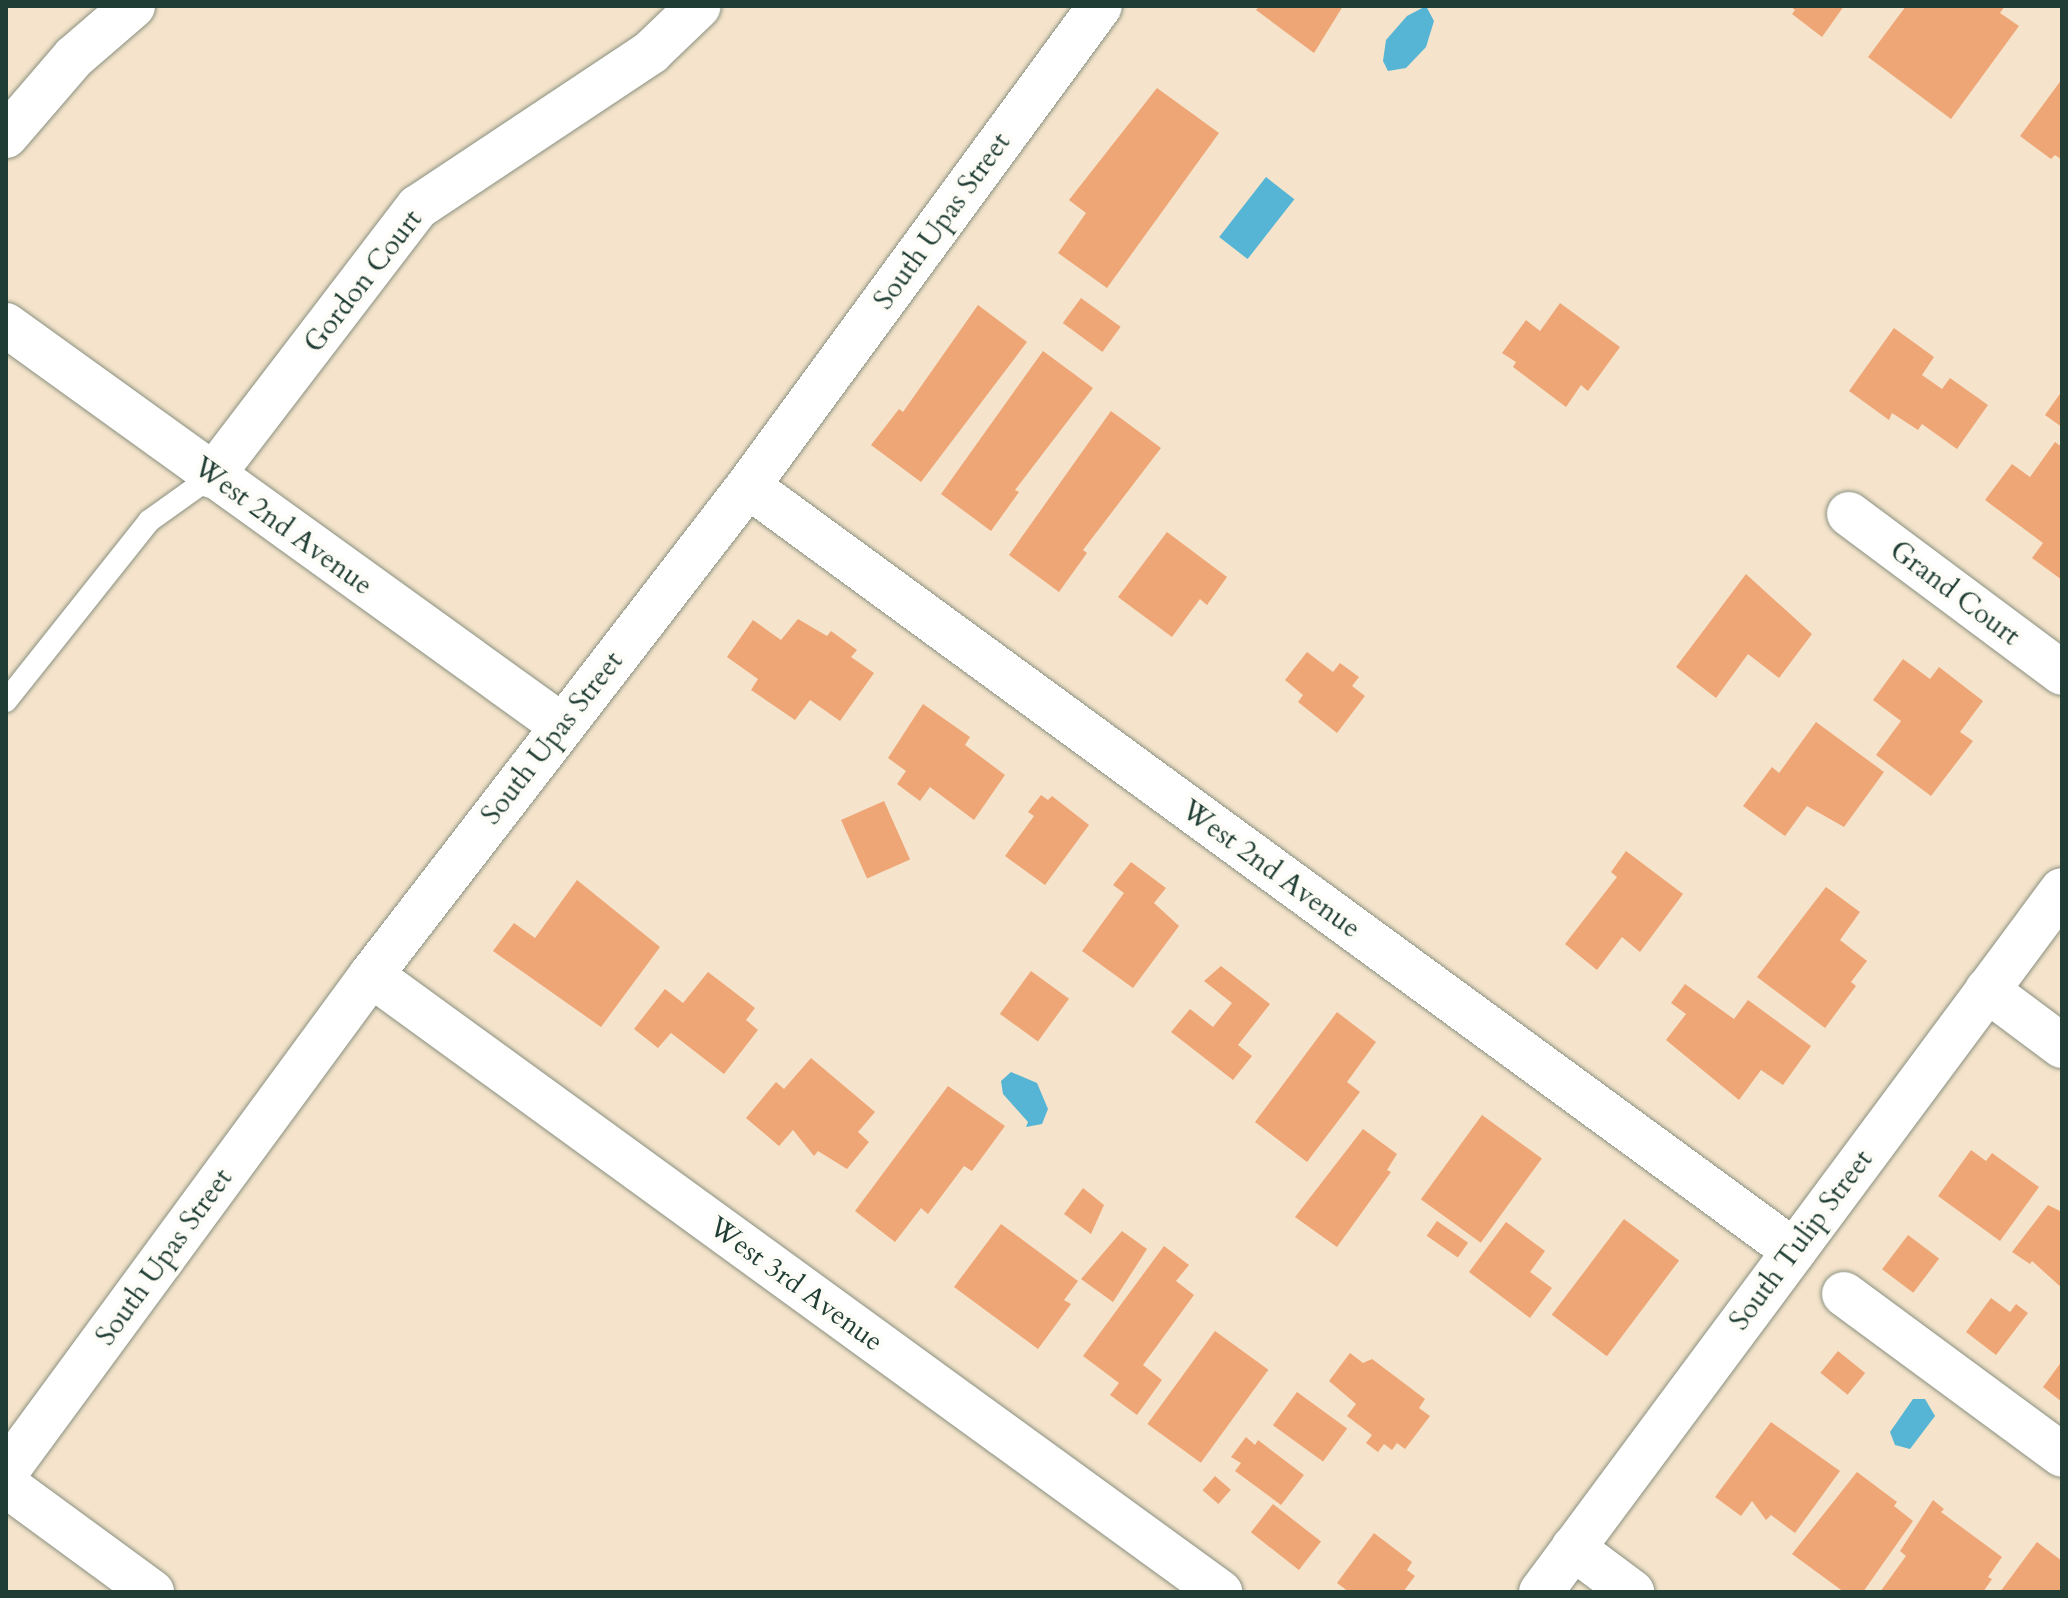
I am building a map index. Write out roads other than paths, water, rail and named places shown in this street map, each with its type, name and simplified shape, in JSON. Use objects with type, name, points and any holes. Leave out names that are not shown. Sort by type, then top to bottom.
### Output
[{"type":"street","points":[[6,136],[74,57],[133,6]]},
{"type":"street","name":"Gordon Court","points":[[212,476],[418,207],[651,52],[699,6]]},
{"type":"street","name":"South Upas Street","points":[[6,1472],[371,975],[748,486],[1100,6]]},
{"type":"street","name":"West 2nd Avenue","points":[[6,325],[561,725]]},
{"type":"street","name":"West 2nd Avenue","points":[[748,486],[1794,1251]]},
{"type":"street","name":"Grand Court","points":[[1849,514],[2062,673]]},
{"type":"street","name":"South Tulip Street","points":[[1541,1592],[2062,890]]},
{"type":"street","name":"West 3rd Avenue","points":[[371,975],[1220,1592]]},
{"type":"street","points":[[1987,990],[2062,1046]]},
{"type":"street","points":[[1844,1294],[2062,1455]]},
{"type":"street","points":[[6,1485],[152,1592]]},
{"type":"street","points":[[1573,1548],[1632,1592]]},
{"type":"lane","points":[[6,701],[149,521],[212,476]]},
{"type":"water","points":[[1426,6],[1434,21],[1426,47],[1406,68],[1388,71],[1383,61],[1386,40],[1407,16]]},
{"type":"water","points":[[1266,177],[1294,199],[1248,259],[1219,237]]},
{"type":"water","points":[[1011,1072],[1037,1083],[1048,1109],[1042,1124],[1026,1127],[1028,1122],[1003,1094],[1001,1081]]},
{"type":"water","points":[[1913,1399],[1925,1399],[1935,1416],[1910,1449],[1895,1445],[1890,1432]]}]
